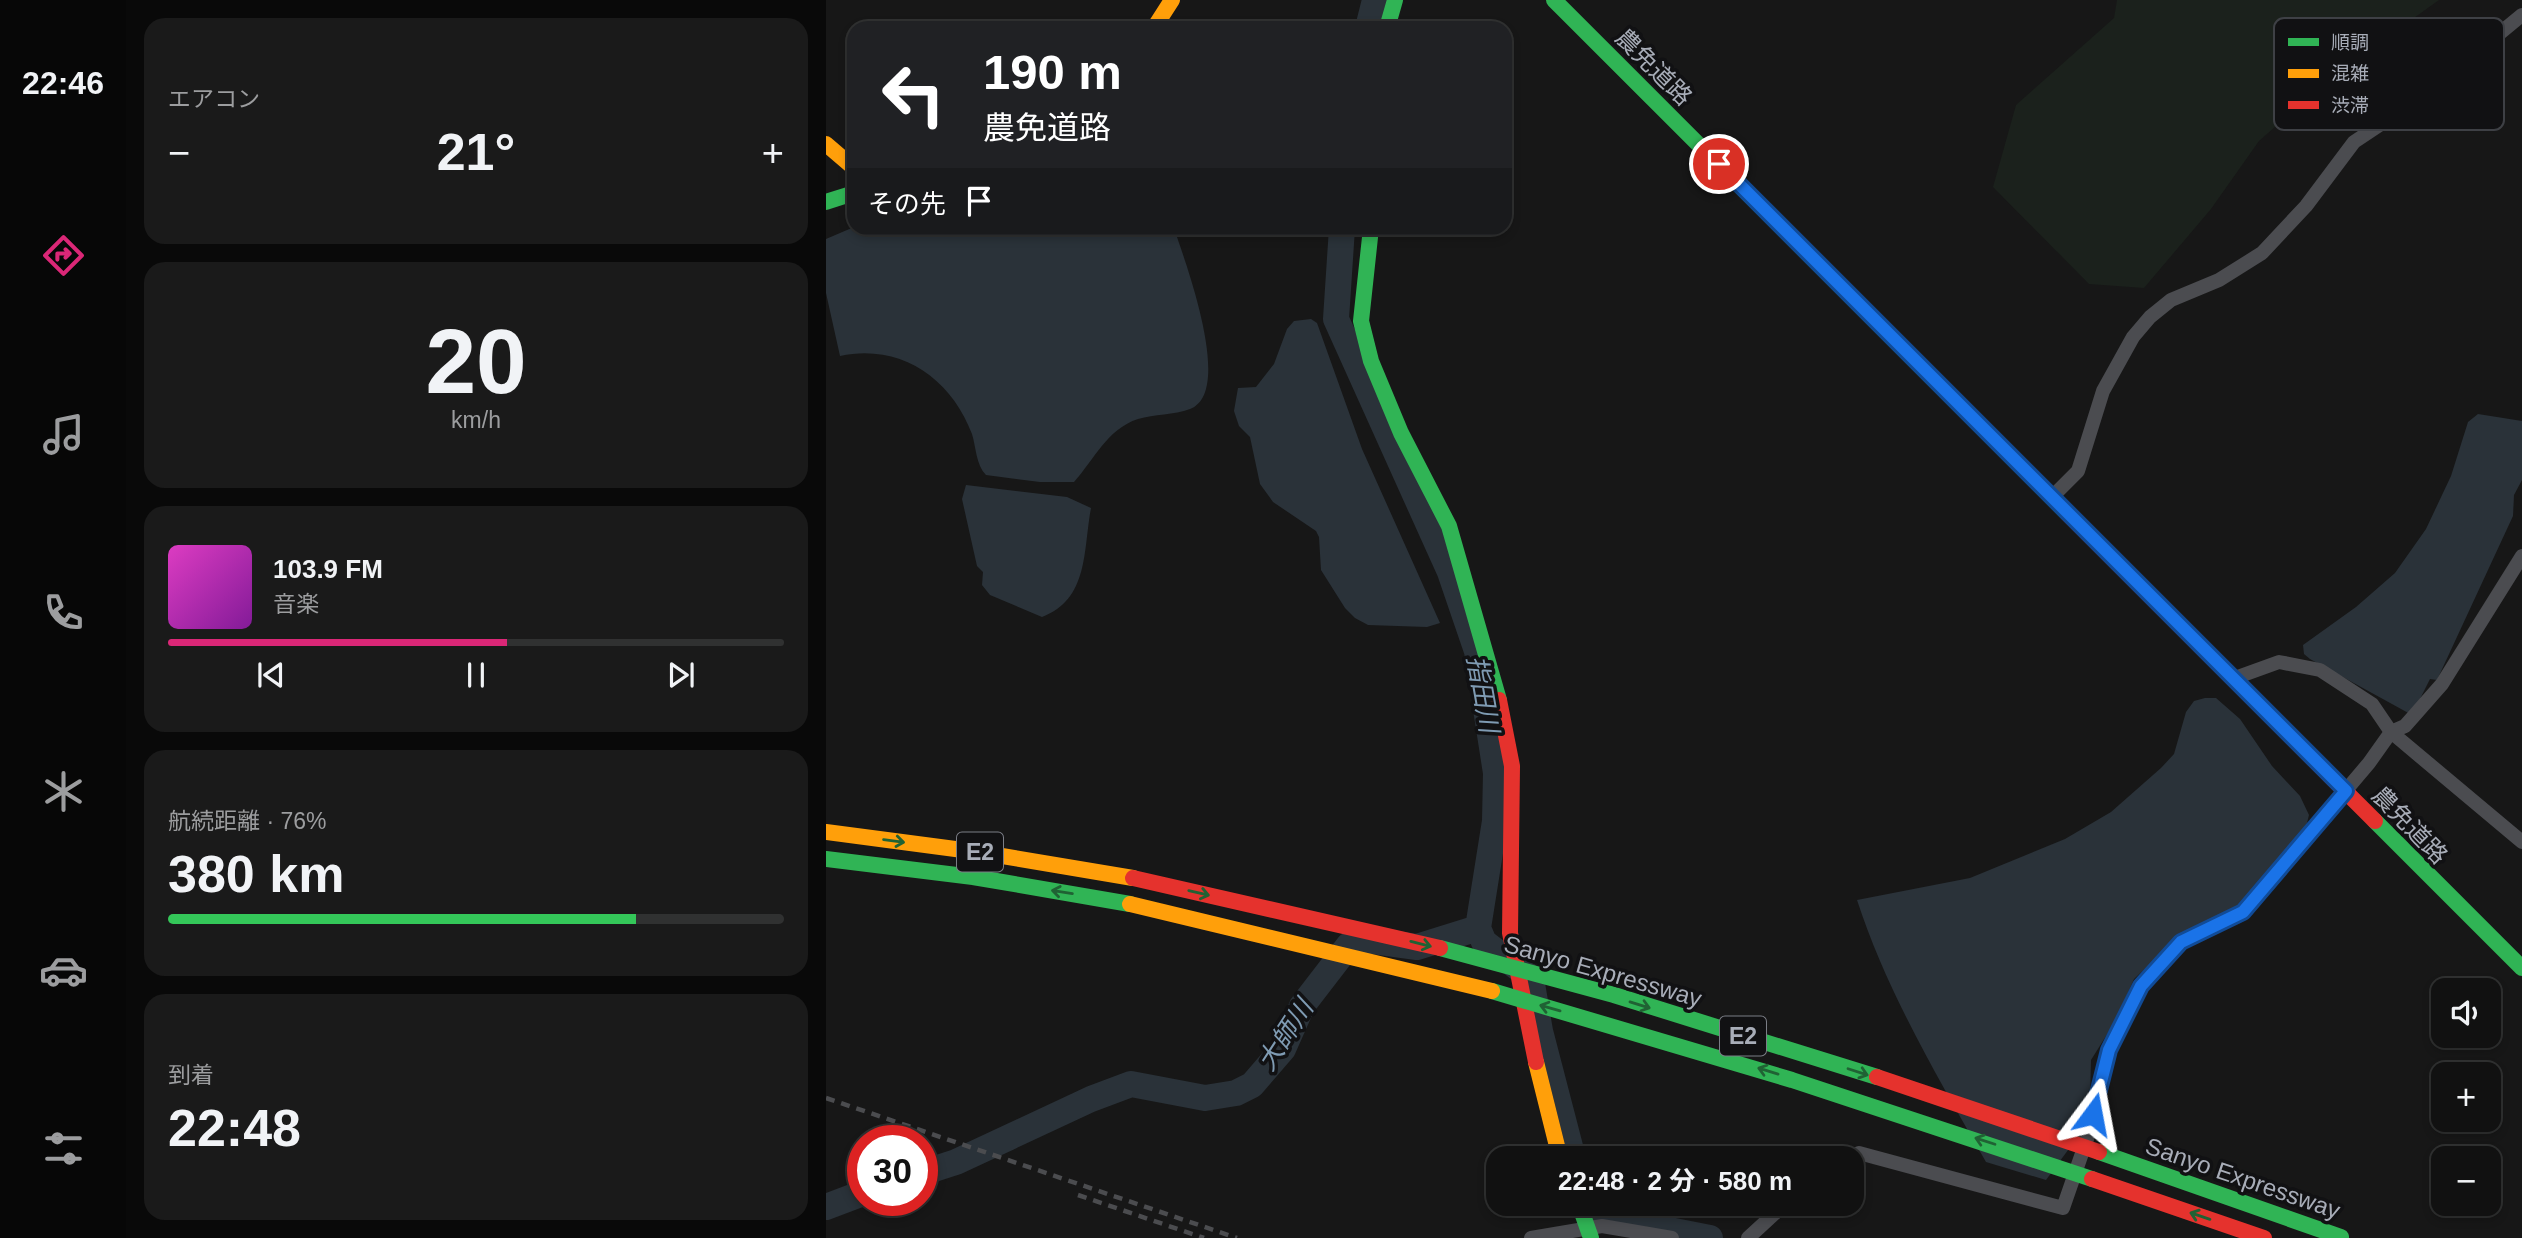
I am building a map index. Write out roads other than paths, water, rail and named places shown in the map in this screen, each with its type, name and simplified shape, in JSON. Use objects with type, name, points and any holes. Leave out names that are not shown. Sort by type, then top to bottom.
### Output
[{"type":"main road","points":[[1158,21],[1172,0]]},
{"type":"main road","points":[[1389,21],[1395,0]]},
{"type":"main road","name":"農免道路","points":[[1554,0],[2522,968]]},
{"type":"main road","points":[[826,144],[847,161]]},
{"type":"main road","points":[[826,202],[847,194]]},
{"type":"main road","points":[[1370,235],[1361,321],[1371,361],[1401,433],[1449,526],[1493,671],[1512,766],[1510,933],[1557,1146]]},
{"type":"main road","name":"Sanyo Expressway","points":[[826,832],[978,852],[1133,878],[1511,967],[1780,1046],[2020,1124],[2343,1237]]},
{"type":"main road","name":"Sanyo Expressway","points":[[826,859],[972,877],[1130,904],[1390,964],[1775,1073],[2011,1150],[2264,1238]]},
{"type":"main road","points":[[1584,1216],[1590,1233]]},
{"type":"street","points":[[2504,30],[2522,15]]},
{"type":"street","points":[[2052,497],[2078,471],[2103,391],[2133,337],[2150,317],[2171,300],[2219,280],[2263,253],[2306,206],[2354,142],[2372,130]]},
{"type":"street","points":[[1864,1154],[2063,1208],[2088,1136],[2109,1050],[2141,986],[2181,942],[2243,912],[2346,791],[2390,732],[2405,726],[2442,684],[2522,556]]},
{"type":"street","points":[[2232,679],[2278,662],[2320,670],[2372,704],[2390,732],[2522,842]]},
{"type":"street","points":[[1748,1238],[1772,1216]]},
{"type":"street","points":[[1531,1238],[1590,1233],[1612,1227],[1672,1238]]},
{"type":"waterway","name":"指田川","points":[[1370,21],[1375,0]]},
{"type":"waterway","name":"指田川","points":[[1342,235],[1336,319],[1450,572],[1477,651],[1496,773],[1495,821],[1478,928],[1484,942],[1531,978],[1540,1031],[1570,1146]]},
{"type":"waterway","name":"大師川","points":[[938,1168],[1091,1099],[1131,1084],[1205,1098],[1236,1093],[1252,1085],[1283,1049],[1302,1006],[1349,945],[1373,941],[1417,947],[1478,928]]},
{"type":"waterway","name":"大師川","points":[[826,1207],[847,1199]]},
{"type":"waterway","name":"指田川","points":[[1602,1216],[1710,1238]]},
{"type":"railway","points":[[826,1098],[1237,1238]]},
{"type":"railway","points":[[1078,1195],[1204,1238]]}]
